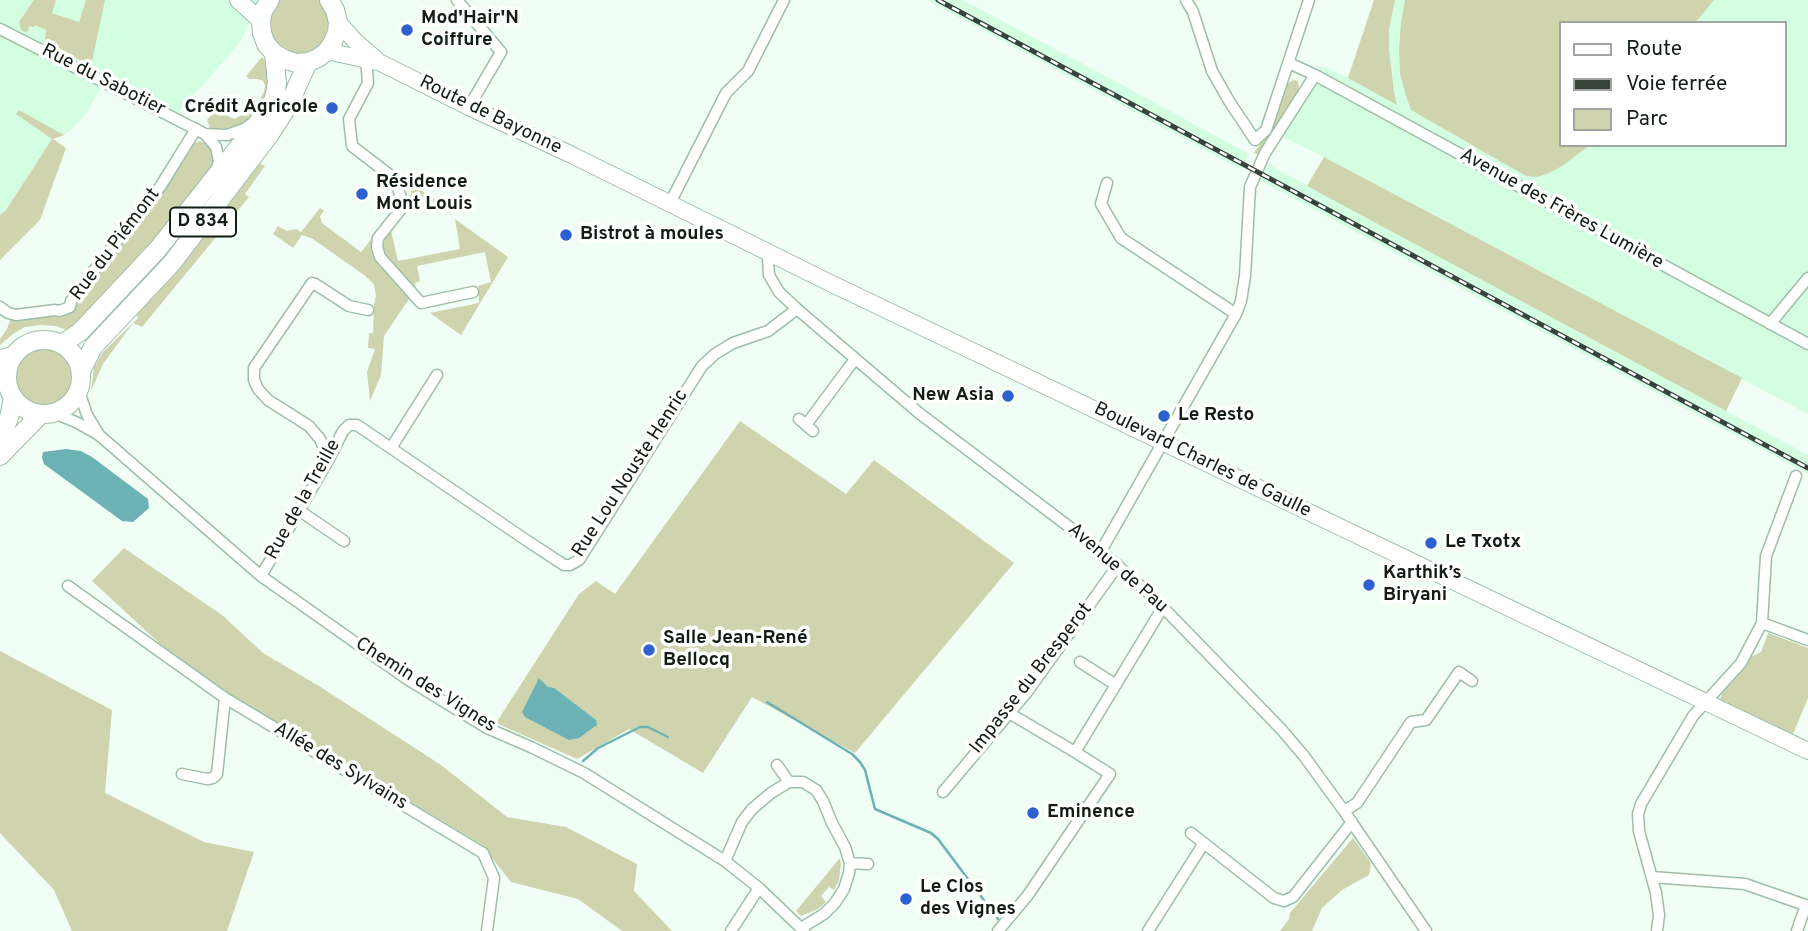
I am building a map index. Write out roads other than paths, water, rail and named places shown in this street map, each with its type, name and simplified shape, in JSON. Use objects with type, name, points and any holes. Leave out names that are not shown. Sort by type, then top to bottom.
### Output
[{"type":"main road","points":[[238,0],[261,21],[270,0]]},
{"type":"main road","points":[[274,53],[284,60],[308,62],[327,51],[337,32],[338,22],[335,10],[328,0]]},
{"type":"main road","name":"Rue du Piémont","points":[[62,344],[80,332],[158,249],[273,101],[277,83],[274,53],[266,44],[261,21]]},
{"type":"main road","name":"Route de Bayonne","points":[[338,22],[373,61]]},
{"type":"main road","name":"Route de Bayonne","points":[[327,51],[373,61],[598,168]]},
{"type":"main road","name":"D 834","points":[[81,371],[93,347],[172,263],[270,134],[288,106],[308,62]]},
{"type":"main road","name":"Boulevard Charles de Gaulle","points":[[598,168],[770,254],[1808,751]]},
{"type":"main road","points":[[41,340],[62,344],[78,360],[81,371],[82,381],[73,401],[65,409],[47,414],[30,412],[20,406],[3,378],[7,371],[7,356],[31,342],[41,340]]},
{"type":"main road","points":[[0,438],[9,418],[13,398]]},
{"type":"main road","points":[[0,456],[47,414]]},
{"type":"street","points":[[457,0],[501,52],[469,107]]},
{"type":"street","points":[[670,203],[726,93],[748,71],[784,0]]},
{"type":"street","points":[[1186,0],[1193,12],[1212,71],[1255,140],[1266,130],[1309,0]]},
{"type":"street","name":"Rue du Sabotier","points":[[0,29],[200,132]]},
{"type":"street","points":[[1101,551],[1164,443],[1241,301],[1250,187],[1265,153],[1315,75],[1293,50]]},
{"type":"street","points":[[373,61],[368,83],[349,119],[352,146],[395,179],[403,204],[378,238],[380,257],[421,303],[473,292]]},
{"type":"street","name":"Avenue des Frères Lumière","points":[[1289,63],[1808,344]]},
{"type":"street","points":[[200,132],[219,136],[236,133],[264,115]]},
{"type":"street","points":[[200,132],[213,143],[218,153],[219,161],[214,179]]},
{"type":"street","name":"Rue du Piémont","points":[[4,310],[16,315],[59,311],[70,307],[105,256],[200,132]]},
{"type":"street","points":[[1107,183],[1101,204],[1121,238],[1236,314]]},
{"type":"street","name":"Avenue de Pau","points":[[770,254],[769,275],[779,292],[797,309],[919,413],[1101,551],[1163,607],[1304,756],[1426,931]]},
{"type":"street","points":[[1770,324],[1808,278]]},
{"type":"street","points":[[329,459],[320,439],[309,426],[268,400],[258,389],[254,380],[254,368],[312,284],[349,306],[368,310]]},
{"type":"street","name":"Rue Lou Nouste Henric","points":[[349,425],[357,425],[553,558],[564,565],[570,565],[579,560],[702,366],[715,354],[733,344],[768,331],[797,309]]},
{"type":"street","points":[[806,425],[855,359]]},
{"type":"street","points":[[391,448],[437,376]]},
{"type":"street","name":"Chemin des Vignes","points":[[79,391],[87,415],[99,435]]},
{"type":"street","name":"Chemin des Vignes","points":[[47,414],[78,422],[99,435],[261,576],[407,679],[487,728],[584,774],[725,861],[759,888],[802,929]]},
{"type":"street","name":"Rue de la Treille","points":[[261,576],[343,431],[349,425]]},
{"type":"street","points":[[1657,931],[1659,915],[1639,831],[1640,804],[1693,716],[1741,663],[1762,623],[1766,556],[1796,476]]},
{"type":"street","points":[[300,511],[344,541]]},
{"type":"street","name":"Impasse du Bresperot","points":[[943,792],[1027,692],[1118,565]]},
{"type":"street","name":"Allée des Sylvains","points":[[68,586],[225,698],[483,853],[494,877],[486,931]]},
{"type":"street","points":[[1075,752],[1163,607]]},
{"type":"street","points":[[1762,623],[1808,640]]},
{"type":"street","points":[[1080,662],[1116,685]]},
{"type":"street","points":[[1344,811],[1357,803],[1410,722],[1426,720],[1459,672],[1472,681]]},
{"type":"street","points":[[182,774],[207,779],[214,778],[217,774],[225,698]]},
{"type":"street","points":[[998,931],[1028,895],[1110,774],[1009,713]]},
{"type":"street","points":[[777,765],[789,782]]},
{"type":"street","points":[[725,861],[742,822],[752,809],[789,782],[803,782],[816,790],[845,847],[850,863],[849,873],[844,890],[835,903],[802,929]]},
{"type":"street","points":[[1191,833],[1274,898],[1284,901],[1293,897],[1352,822]]},
{"type":"street","points":[[1148,931],[1204,844]]},
{"type":"street","points":[[850,863],[868,864]]},
{"type":"street","points":[[1652,877],[1745,884],[1807,906],[1797,931]]},
{"type":"street","points":[[731,931],[759,888]]},
{"type":"water","points":[[66,449],[81,451],[92,457],[148,499],[149,508],[133,522],[122,521],[44,464],[43,452]]},
{"type":"water","points":[[539,678],[596,720],[597,725],[579,738],[569,740],[525,717],[522,712]]},
{"type":"waterway","points":[[767,702],[852,754],[865,770],[875,809],[931,833],[938,839],[998,919]]},
{"type":"waterway","points":[[583,761],[598,748],[640,727],[648,727],[668,737]]},
{"type":"railway","points":[[938,0],[1808,468]]},
{"type":"place","name":"Mod'Hair'N Coiffure","points":[[407,30]]},
{"type":"place","name":"Crédit Agricole","points":[[332,108]]},
{"type":"place","name":"Résidence Mont Louis","points":[[362,194]]},
{"type":"place","name":"Bistrot à moules","points":[[566,235]]},
{"type":"place","name":"New Asia","points":[[1008,396]]},
{"type":"place","name":"Le Resto","points":[[1164,416]]},
{"type":"place","name":"Le Txotx","points":[[1431,543]]},
{"type":"place","name":"Karthik’s Biryani","points":[[1369,585]]},
{"type":"place","name":"Salle Jean-René Bellocq","points":[[649,650]]},
{"type":"place","name":"Eminence","points":[[1033,813]]},
{"type":"place","name":"Le Clos des Vignes","points":[[906,899]]}]
